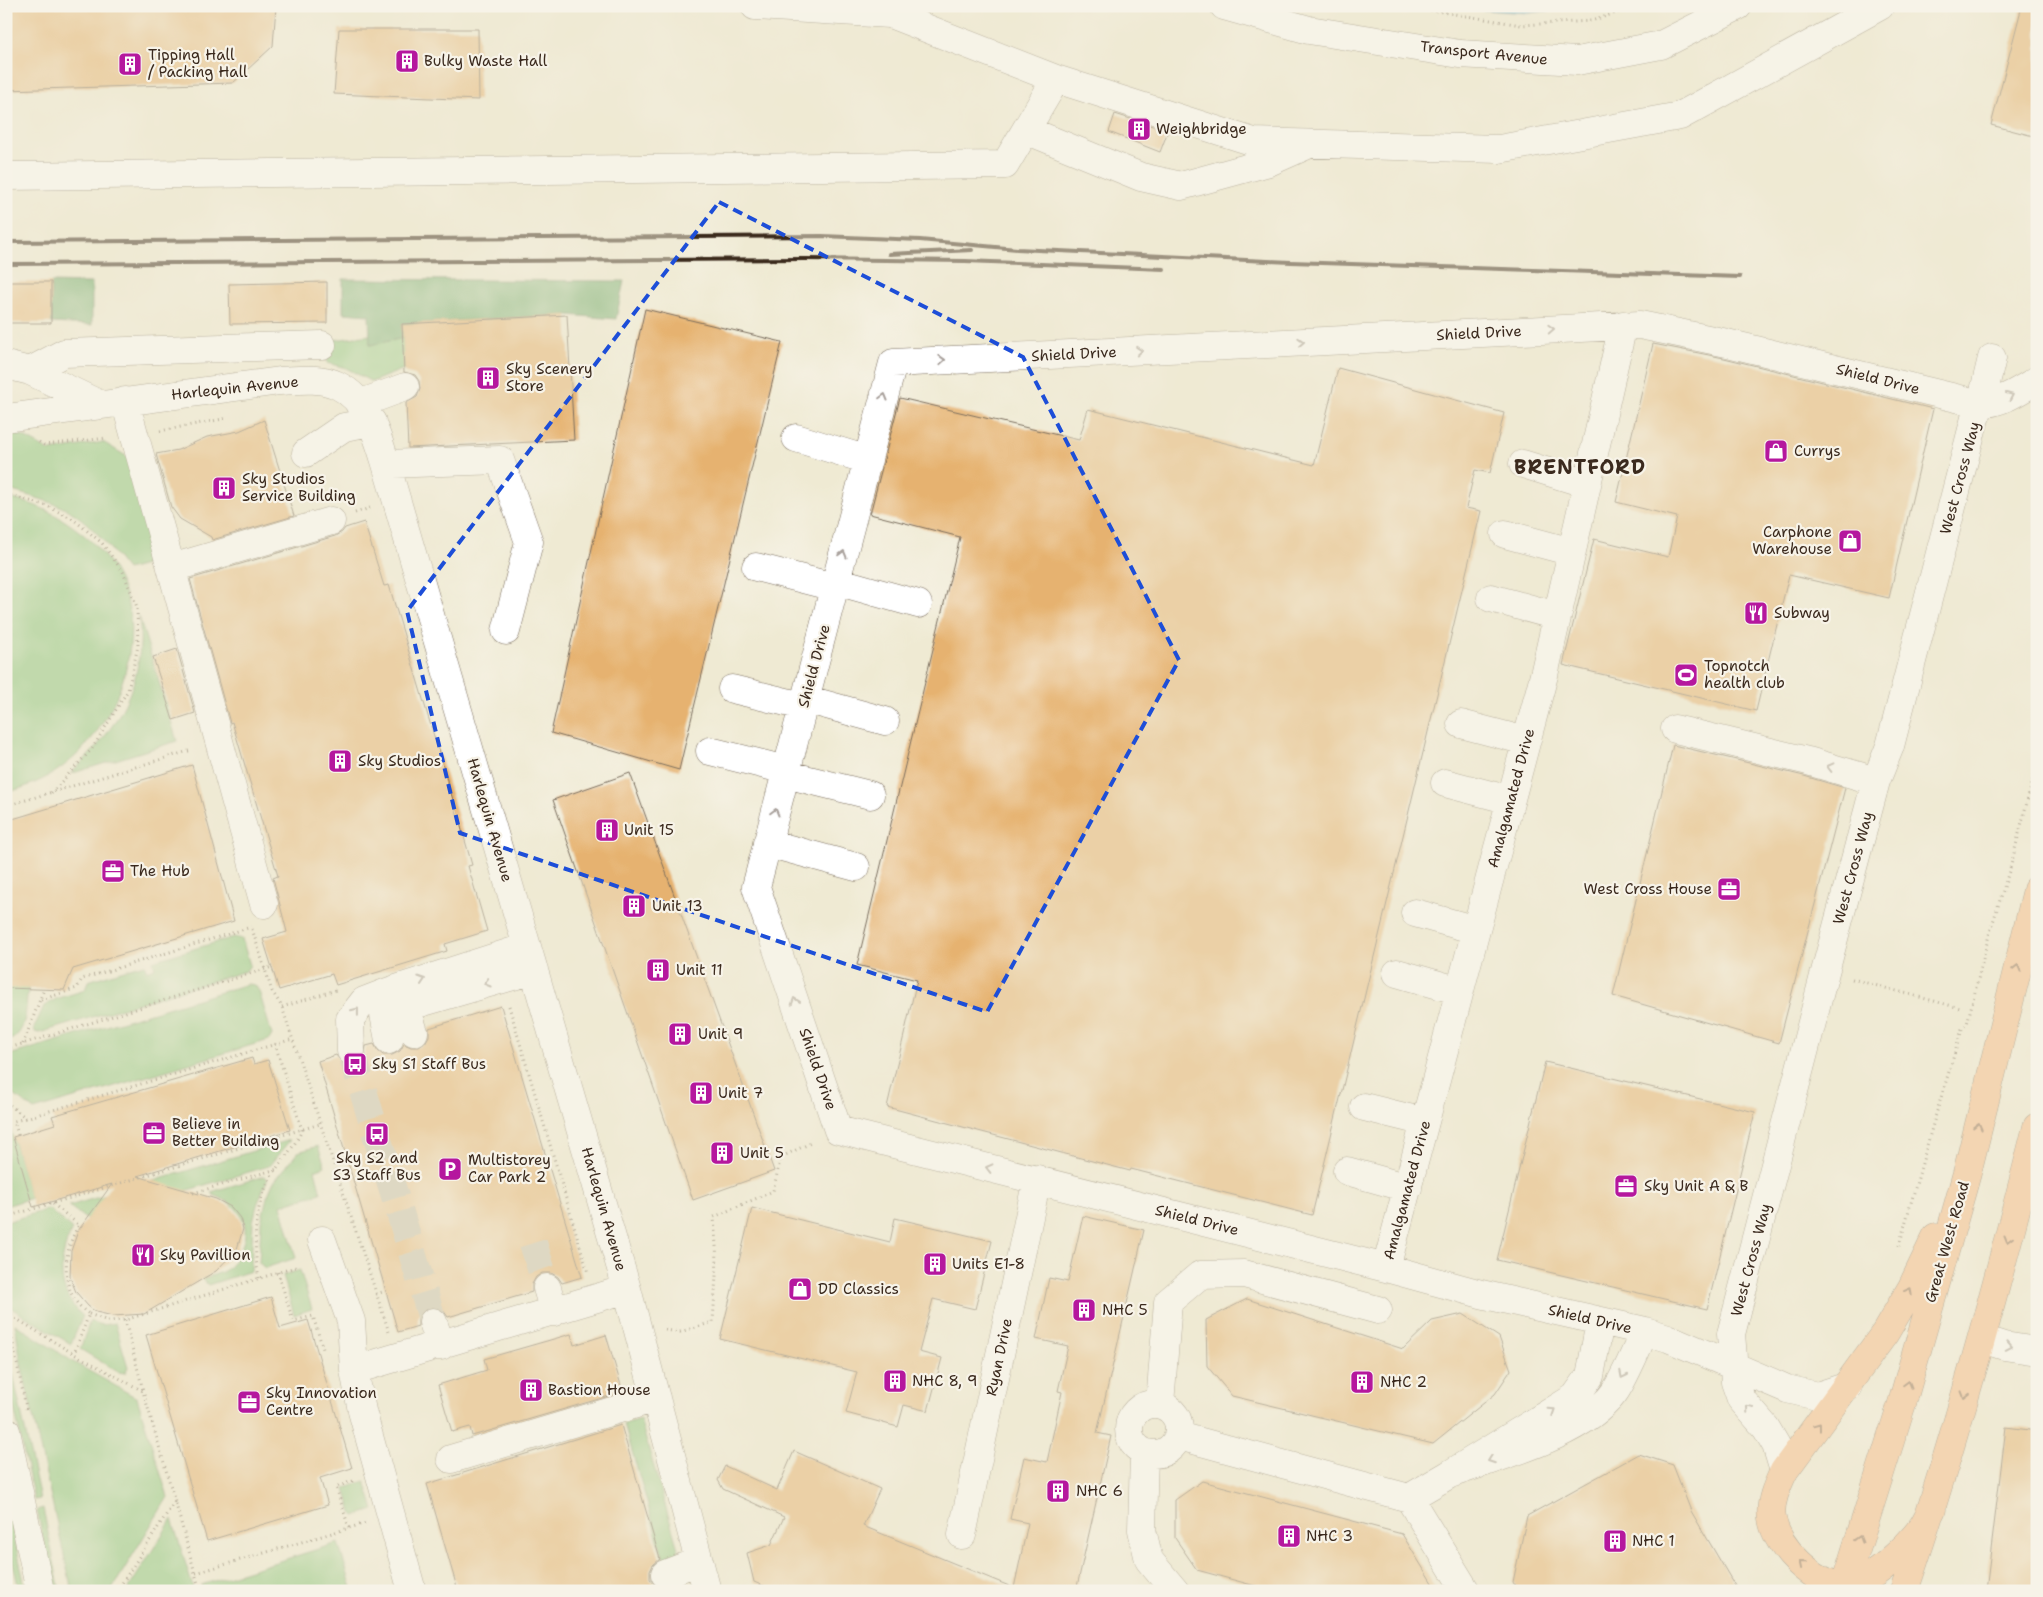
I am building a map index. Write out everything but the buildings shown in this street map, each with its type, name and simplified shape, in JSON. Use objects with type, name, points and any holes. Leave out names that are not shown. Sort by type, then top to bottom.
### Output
[{"type":"highway","name":"Great West Road","points":[[1844,1588],[1903,1400],[1967,1173],[2037,890]]},
{"type":"highway","points":[[1904,1591],[1932,1510],[1982,1340],[2037,1127]]},
{"type":"highway","points":[[1932,1510],[1914,1537],[1883,1567],[1868,1578],[1844,1588],[1806,1568],[1791,1555],[1776,1536],[1771,1518],[1773,1496],[1784,1472],[1885,1333],[1912,1287],[1967,1173]]},
{"type":"street","points":[[755,6],[890,14],[1056,79],[1254,142],[1499,149],[1680,116],[1880,6]]},
{"type":"street","name":"Transport Avenue","points":[[1224,6],[1309,30],[1460,54],[1577,61],[1661,45],[1738,6]]},
{"type":"street","points":[[6,176],[1006,165],[1056,79]]},
{"type":"street","points":[[1026,130],[1141,177],[1181,186],[1269,162],[1313,143]]},
{"type":"street","name":"Shield Drive","points":[[1848,1386],[1817,1396],[1787,1389],[1668,1338],[1645,1331],[1482,1294],[1037,1179],[838,1130],[756,887],[893,363],[1640,325],[1727,343],[1981,404]]},
{"type":"street","name":"Amalgamated Drive","points":[[1386,1268],[1526,741],[1572,552],[1623,326]]},
{"type":"street","points":[[18,368],[64,354],[322,345]]},
{"type":"street","name":"West Cross Way","points":[[1784,1472],[1776,1445],[1766,1428],[1741,1399],[1735,1382],[1731,1334],[1876,781],[1890,746],[1992,358]]},
{"type":"street","points":[[18,368],[113,403],[135,435],[172,568],[255,916]]},
{"type":"street","name":"Harlequin Avenue","points":[[6,418],[280,381],[302,380],[337,385],[366,413],[386,464],[630,1298],[707,1591]]},
{"type":"street","points":[[1981,404],[1995,403],[2016,394],[2037,380]]},
{"type":"street","points":[[306,453],[405,387]]},
{"type":"street","points":[[796,438],[868,460]]},
{"type":"street","points":[[386,464],[500,460],[529,542],[506,631]]},
{"type":"street","points":[[1523,464],[1587,484]]},
{"type":"street","points":[[172,568],[330,521]]},
{"type":"street","points":[[1505,534],[1572,552]]},
{"type":"street","points":[[756,567],[918,604]]},
{"type":"street","points":[[1491,598],[1557,616]]},
{"type":"street","points":[[732,689],[804,702],[885,721]]},
{"type":"street","points":[[1461,724],[1526,741]]},
{"type":"street","points":[[1675,729],[1817,764],[1876,781]]},
{"type":"street","points":[[710,751],[870,795]]},
{"type":"street","points":[[1445,783],[1510,800]]},
{"type":"street","points":[[767,842],[856,867]]},
{"type":"street","points":[[1414,913],[1476,930]]},
{"type":"street","points":[[390,990],[384,1014],[401,1036],[406,1007],[531,958]]},
{"type":"street","points":[[351,1051],[350,1019],[364,1001],[390,990],[531,958]]},
{"type":"street","points":[[1397,973],[1460,990]]},
{"type":"street","points":[[1364,1107],[1425,1122]]},
{"type":"street","points":[[1347,1171],[1408,1188]]},
{"type":"street","name":"Ryan Drive","points":[[962,1535],[1037,1179]]},
{"type":"street","points":[[322,1240],[352,1321],[354,1370],[362,1411],[412,1591]]},
{"type":"street","points":[[1160,1404],[1168,1302],[1200,1275],[1244,1274],[1378,1310]]},
{"type":"street","points":[[354,1370],[437,1334],[551,1300],[630,1298]]},
{"type":"street","points":[[1409,1498],[1575,1397],[1590,1376],[1600,1322]]},
{"type":"street","points":[[1450,1474],[1549,1438],[1590,1416],[1614,1393],[1645,1331]]},
{"type":"street","points":[[1982,1340],[2004,1346],[2037,1351]]},
{"type":"street","points":[[451,1459],[656,1398]]},
{"type":"street","points":[[1160,1404],[1174,1413],[1180,1428],[1179,1436],[1169,1450],[1161,1454],[1144,1453],[1132,1441],[1129,1425],[1137,1410],[1144,1406],[1160,1404]]},
{"type":"street","points":[[17,1424],[40,1591]]},
{"type":"street","points":[[1179,1436],[1409,1498],[1466,1591]]},
{"type":"street","points":[[1144,1453],[1142,1530],[1149,1560],[1175,1591]]},
{"type":"street","points":[[665,1574],[699,1562]]},
{"type":"path","points":[[1406,6],[1521,25],[1591,21],[1637,6]]},
{"type":"path","points":[[37,441],[44,445],[135,435],[234,416]]},
{"type":"path","points":[[6,494],[47,506],[73,519],[102,542],[123,572],[137,606],[138,646],[128,690],[92,749],[50,793]]},
{"type":"path","points":[[362,510],[378,506]]},
{"type":"path","points":[[6,806],[195,749]]},
{"type":"path","points":[[1898,1250],[1932,1124],[1962,1030],[1967,1024],[1989,935],[2011,865],[2037,763]]},
{"type":"path","points":[[41,1000],[77,988],[82,979],[255,916],[265,969],[272,992],[282,1007],[293,1039],[391,1339]]},
{"type":"path","points":[[6,1050],[272,967]]},
{"type":"path","points":[[1862,982],[1960,1008]]},
{"type":"path","points":[[282,1007],[345,988]]},
{"type":"path","points":[[23,1044],[44,989]]},
{"type":"path","points":[[507,1000],[590,1280]]},
{"type":"path","points":[[18,1135],[14,1121],[293,1039]]},
{"type":"path","points":[[259,1278],[256,1250],[257,1222],[265,1192],[277,1169],[296,1143],[302,1130],[275,1044]]},
{"type":"path","points":[[6,1102],[26,1118]]},
{"type":"path","points":[[6,1217],[320,1124]]},
{"type":"path","points":[[713,1322],[717,1260],[714,1217],[773,1190],[781,1157],[838,1130]]},
{"type":"path","points":[[193,1192],[277,1169]]},
{"type":"path","points":[[53,1204],[79,1225],[68,1247],[66,1276],[69,1289],[82,1310],[108,1321],[125,1320],[299,1266]]},
{"type":"path","points":[[278,1272],[293,1321],[313,1316],[325,1354]]},
{"type":"path","points":[[376,1294],[386,1291]]},
{"type":"path","points":[[7,1312],[74,1354],[143,1391]]},
{"type":"path","points":[[7,1312],[17,1424]]},
{"type":"path","points":[[74,1354],[89,1314]]},
{"type":"path","points":[[125,1320],[143,1391],[200,1591]]},
{"type":"path","points":[[349,1528],[336,1487],[362,1478]]},
{"type":"path","points":[[117,1591],[175,1501]]},
{"type":"path","points":[[196,1573],[373,1521]]},
{"type":"highlighted area","points":[[719,202],[1023,357],[1179,660],[987,1012],[460,833],[407,611]]},
{"type":"green space","points":[[343,279],[624,281],[616,319],[567,315],[402,324],[403,338],[370,345],[369,315],[343,313]]},
{"type":"green space","points":[[51,282],[92,283],[92,325],[51,323]]},
{"type":"green space","points":[[370,335],[370,345],[403,338],[404,369],[372,382],[346,368],[327,363],[327,341]]},
{"type":"green space","points":[[13,431],[50,451],[103,442],[131,459],[161,561],[127,570],[96,532],[73,513],[49,502],[6,489],[6,432]]},
{"type":"green space","points":[[6,498],[34,505],[59,517],[90,540],[108,561],[122,586],[129,610],[131,635],[128,661],[121,686],[110,710],[96,733],[80,752],[55,772],[35,783],[6,793]]},
{"type":"green space","points":[[139,616],[177,741],[70,774],[102,740],[125,704],[133,684],[138,663],[140,640]]},
{"type":"green space","points":[[234,937],[242,939],[250,965],[246,971],[39,1033],[35,1032],[34,1028],[44,1006],[56,999],[85,990],[88,981],[144,964],[147,971],[155,968],[153,961]]},
{"type":"green space","points":[[30,982],[25,1016],[20,1032],[6,1042],[6,989]]},
{"type":"green space","points":[[248,984],[255,985],[259,991],[272,1035],[269,1040],[34,1110],[6,1089],[6,1056]]},
{"type":"green space","points":[[6,1115],[31,1198],[6,1206]]},
{"type":"green space","points":[[290,1140],[269,1166],[87,1220],[69,1206]]},
{"type":"green space","points":[[318,1146],[325,1166],[315,1170],[321,1193],[281,1205],[296,1258],[265,1268],[259,1263],[261,1222],[267,1197],[273,1183],[298,1152]]},
{"type":"green space","points":[[264,1176],[267,1180],[257,1205],[253,1222],[251,1271],[208,1285],[203,1279],[223,1272],[231,1265],[237,1256],[245,1233],[242,1217],[237,1210],[231,1204],[213,1195],[211,1192]]},
{"type":"green space","points":[[49,1209],[72,1229],[64,1252],[62,1275],[68,1297],[83,1316],[71,1344],[11,1308],[6,1286],[6,1222]]},
{"type":"green space","points":[[300,1270],[312,1309],[294,1315],[283,1275]]},
{"type":"green space","points":[[90,1321],[102,1325],[115,1323],[128,1367],[125,1373],[118,1372],[80,1349]]},
{"type":"green space","points":[[15,1324],[75,1363],[137,1398],[168,1497],[111,1591],[72,1591],[21,1363]]},
{"type":"green space","points":[[6,1342],[40,1499],[34,1500],[6,1371]]},
{"type":"green space","points":[[640,1419],[681,1559],[665,1564],[624,1424]]},
{"type":"green space","points":[[365,1481],[374,1510],[355,1516],[352,1513],[345,1488]]},
{"type":"green space","points":[[43,1508],[60,1591],[54,1591],[37,1510]]},
{"type":"green space","points":[[10,1516],[26,1591],[19,1591],[7,1535],[6,1517]]},
{"type":"green space","points":[[172,1519],[194,1591],[127,1591]]},
{"type":"green space","points":[[338,1543],[353,1591],[203,1591],[201,1585]]},
{"type":"water","points":[[1454,6],[1588,6],[1529,13],[1470,9]]},
{"type":"tunnel","points":[[351,1051],[433,1322]]},
{"type":"tunnel","points":[[533,1243],[547,1288]]},
{"type":"railway","points":[[6,242],[822,236],[920,240],[1017,249],[1291,262],[1740,277]]},
{"type":"railway","points":[[889,254],[972,250]]},
{"type":"railway","points":[[6,264],[806,259],[965,261],[1164,269]]},
{"type":"place","name":"Bulky Waste Hall","points":[[407,61]]},
{"type":"place","name":"Tipping Hall / Packing Hall","points":[[130,64]]},
{"type":"place","name":"Weighbridge","points":[[1139,129]]},
{"type":"place","name":"Sky Scenery Store","points":[[488,378]]},
{"type":"place","name":"Currys","points":[[1776,451]]},
{"type":"place","name":"Sky Studios Service Building","points":[[224,488]]},
{"type":"place","name":"Carphone Warehouse","points":[[1850,541]]},
{"type":"place","name":"Subway","points":[[1756,613]]},
{"type":"place","name":"Topnotch health club","points":[[1686,675]]},
{"type":"place","name":"Sky Studios","points":[[340,761]]},
{"type":"place","name":"Unit 15","points":[[607,830]]},
{"type":"place","name":"The Hub","points":[[113,871]]},
{"type":"place","name":"West Cross House","points":[[1729,889]]},
{"type":"place","name":"Unit 13","points":[[634,906]]},
{"type":"place","name":"Unit 11","points":[[658,970]]},
{"type":"place","name":"Unit 9","points":[[680,1034]]},
{"type":"place","name":"Sky S1 Staff Bus","points":[[355,1064]]},
{"type":"place","name":"Unit 7","points":[[701,1093]]},
{"type":"place","name":"Believe in Better Building","points":[[154,1133]]},
{"type":"place","name":"Sky S2 and S3 Staff Bus","points":[[377,1134]]},
{"type":"place","name":"Unit 5","points":[[722,1153]]},
{"type":"place","name":"Multistorey Car Park 2","points":[[450,1169]]},
{"type":"place","name":"Sky Unit A & B","points":[[1626,1186]]},
{"type":"place","name":"Sky Pavillion","points":[[143,1255]]},
{"type":"place","name":"Units E1-8","points":[[935,1264]]},
{"type":"place","name":"DD Classics","points":[[800,1289]]},
{"type":"place","name":"NHC 5","points":[[1084,1310]]},
{"type":"place","name":"NHC 8, 9","points":[[895,1381]]},
{"type":"place","name":"NHC 2","points":[[1362,1382]]},
{"type":"place","name":"Bastion House","points":[[531,1390]]},
{"type":"place","name":"Sky Innovation Centre","points":[[249,1402]]},
{"type":"place","name":"NHC 6","points":[[1058,1491]]},
{"type":"place","name":"NHC 3","points":[[1289,1536]]},
{"type":"place","name":"NHC 1","points":[[1615,1541]]},
{"type":"district","name":"BRENTFORD","points":[[1580,467]]}]
